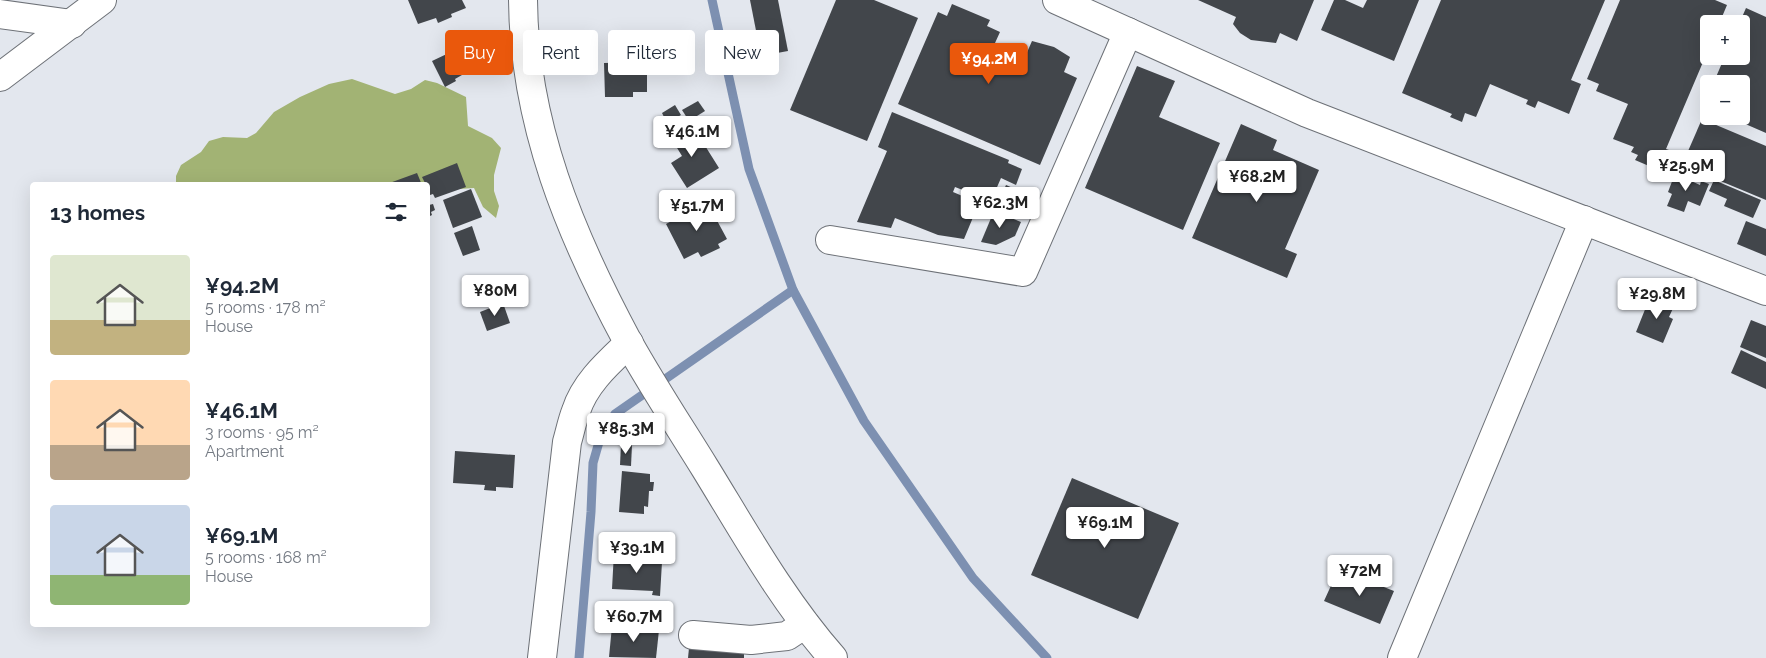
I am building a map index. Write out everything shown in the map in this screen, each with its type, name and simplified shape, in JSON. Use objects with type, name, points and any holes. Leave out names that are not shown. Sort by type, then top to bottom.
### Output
[{"type":"street","points":[[0,77],[102,0]]},
{"type":"street","points":[[523,0],[523,32],[529,82],[540,135],[576,236],[629,343],[774,582],[833,658]]},
{"type":"street","points":[[1057,0],[1307,113],[1766,291]]},
{"type":"street","points":[[0,14],[72,24]]},
{"type":"street","points":[[830,240],[1023,272],[1128,32]]},
{"type":"street","points":[[1402,658],[1584,220]]},
{"type":"street","points":[[542,658],[567,442],[576,410],[588,386],[629,343]]},
{"type":"street","points":[[693,635],[751,640],[786,636],[806,624]]},
{"type":"green space","points":[[352,79],[395,94],[411,89],[425,80],[437,83],[466,97],[468,126],[492,138],[501,148],[494,175],[494,191],[499,206],[496,218],[483,207],[474,188],[444,190],[430,182],[176,182],[176,176],[181,165],[201,152],[209,141],[223,137],[247,138],[256,133],[274,112],[300,97],[329,84]]},
{"type":"building","points":[[408,0],[462,0],[466,8],[451,14],[452,17],[438,23],[436,18],[418,24]]},
{"type":"building","points":[[750,0],[778,0],[788,51],[779,53],[779,30],[756,30]]},
{"type":"building","points":[[836,0],[874,0],[918,18],[867,141],[790,110]]},
{"type":"building","points":[[1198,0],[1314,0],[1297,41],[1280,33],[1276,43],[1251,40],[1240,33],[1233,24],[1236,17]]},
{"type":"building","points":[[1334,0],[1345,0],[1363,8],[1367,0],[1419,0],[1394,61],[1321,30]]},
{"type":"building","points":[[1441,0],[1605,0],[1571,80],[1581,84],[1569,114],[1538,101],[1535,108],[1526,104],[1528,100],[1490,84],[1476,117],[1465,113],[1462,122],[1450,117],[1452,114],[1402,93]]},
{"type":"building","points":[[1620,0],[1715,0],[1727,5],[1723,15],[1700,15],[1700,65],[1702,65],[1666,149],[1672,151],[1663,172],[1635,160],[1638,155],[1631,152],[1634,147],[1613,139],[1628,104],[1596,91],[1599,84],[1587,79]]},
{"type":"building","points":[[952,4],[990,20],[987,26],[1000,32],[995,43],[1025,57],[1032,41],[1054,47],[1070,57],[1064,72],[1077,78],[1040,165],[898,104],[938,12],[947,16]]},
{"type":"building","points":[[1746,8],[1766,17],[1766,133],[1748,125],[1750,125],[1750,75],[1717,75],[1721,65],[1750,65],[1750,15],[1743,15]]},
{"type":"building","points":[[445,55],[445,75],[462,75],[445,87],[432,61]]},
{"type":"building","points":[[604,63],[608,63],[608,75],[647,75],[647,92],[633,92],[633,97],[605,97]]},
{"type":"building","points":[[1137,66],[1175,81],[1159,117],[1220,143],[1183,230],[1085,188]]},
{"type":"building","points":[[698,101],[705,111],[689,121],[682,110]]},
{"type":"building","points":[[675,105],[681,115],[667,123],[662,113]]},
{"type":"building","points":[[892,112],[1009,160],[1008,163],[1022,169],[1016,185],[1001,178],[991,201],[955,187],[953,192],[979,203],[964,239],[938,235],[895,218],[891,228],[857,222],[887,151],[878,147]]},
{"type":"building","points":[[1241,124],[1277,140],[1273,150],[1319,170],[1285,249],[1297,254],[1287,278],[1192,238]]},
{"type":"building","points":[[1700,124],[1716,125],[1766,146],[1766,200],[1682,165]]},
{"type":"building","points":[[692,125],[719,168],[687,188],[671,163],[682,156],[671,138]]},
{"type":"building","points":[[457,163],[466,187],[435,198],[433,194],[430,195],[430,182],[424,182],[422,177]]},
{"type":"building","points":[[1676,171],[1690,177],[1689,180],[1700,185],[1701,181],[1709,184],[1700,206],[1688,201],[1684,212],[1667,206],[1672,194],[1668,192]]},
{"type":"building","points":[[417,173],[421,182],[392,182]]},
{"type":"building","points":[[1714,180],[1761,200],[1753,218],[1724,206],[1727,199],[1709,191]]},
{"type":"building","points":[[1006,185],[1031,196],[1023,217],[997,206]]},
{"type":"building","points":[[471,189],[482,217],[453,228],[443,200]]},
{"type":"building","points":[[707,202],[727,239],[718,244],[720,248],[701,257],[698,252],[684,259],[666,224]]},
{"type":"building","points":[[433,204],[435,210],[431,212],[432,215],[430,216],[430,205]]},
{"type":"building","points":[[994,211],[1021,222],[1015,236],[996,245],[981,242]]},
{"type":"building","points":[[1746,221],[1766,229],[1766,256],[1737,244]]},
{"type":"building","points":[[472,226],[480,250],[463,256],[454,233]]},
{"type":"building","points":[[1656,296],[1675,304],[1669,317],[1673,319],[1663,343],[1636,332],[1646,307],[1651,309]]},
{"type":"building","points":[[503,303],[510,323],[487,331],[480,312]]},
{"type":"building","points":[[1751,320],[1766,326],[1766,358],[1740,347]]},
{"type":"building","points":[[1741,350],[1766,362],[1766,389],[1731,373]]},
{"type":"building","points":[[621,444],[632,445],[631,466],[620,465]]},
{"type":"building","points":[[455,451],[515,455],[513,488],[496,487],[496,491],[484,490],[485,485],[453,483]]},
{"type":"building","points":[[622,471],[650,474],[650,482],[654,482],[653,491],[649,491],[648,507],[644,506],[644,514],[619,512]]},
{"type":"building","points":[[1072,478],[1179,523],[1138,619],[1031,575]]},
{"type":"building","points":[[614,552],[631,553],[631,557],[654,558],[654,561],[662,562],[660,596],[652,595],[653,591],[612,589]]},
{"type":"building","points":[[1343,571],[1394,591],[1380,624],[1324,601],[1334,579],[1339,581]]},
{"type":"building","points":[[612,626],[659,630],[656,658],[609,657]]},
{"type":"building","points":[[689,648],[744,653],[744,658],[688,658]]},
{"type":"waterway","points":[[712,0],[749,169],[793,290],[864,421],[973,578],[1047,658]]},
{"type":"waterway","points":[[579,658],[591,512],[593,463],[601,435],[615,414],[793,290]]}]
